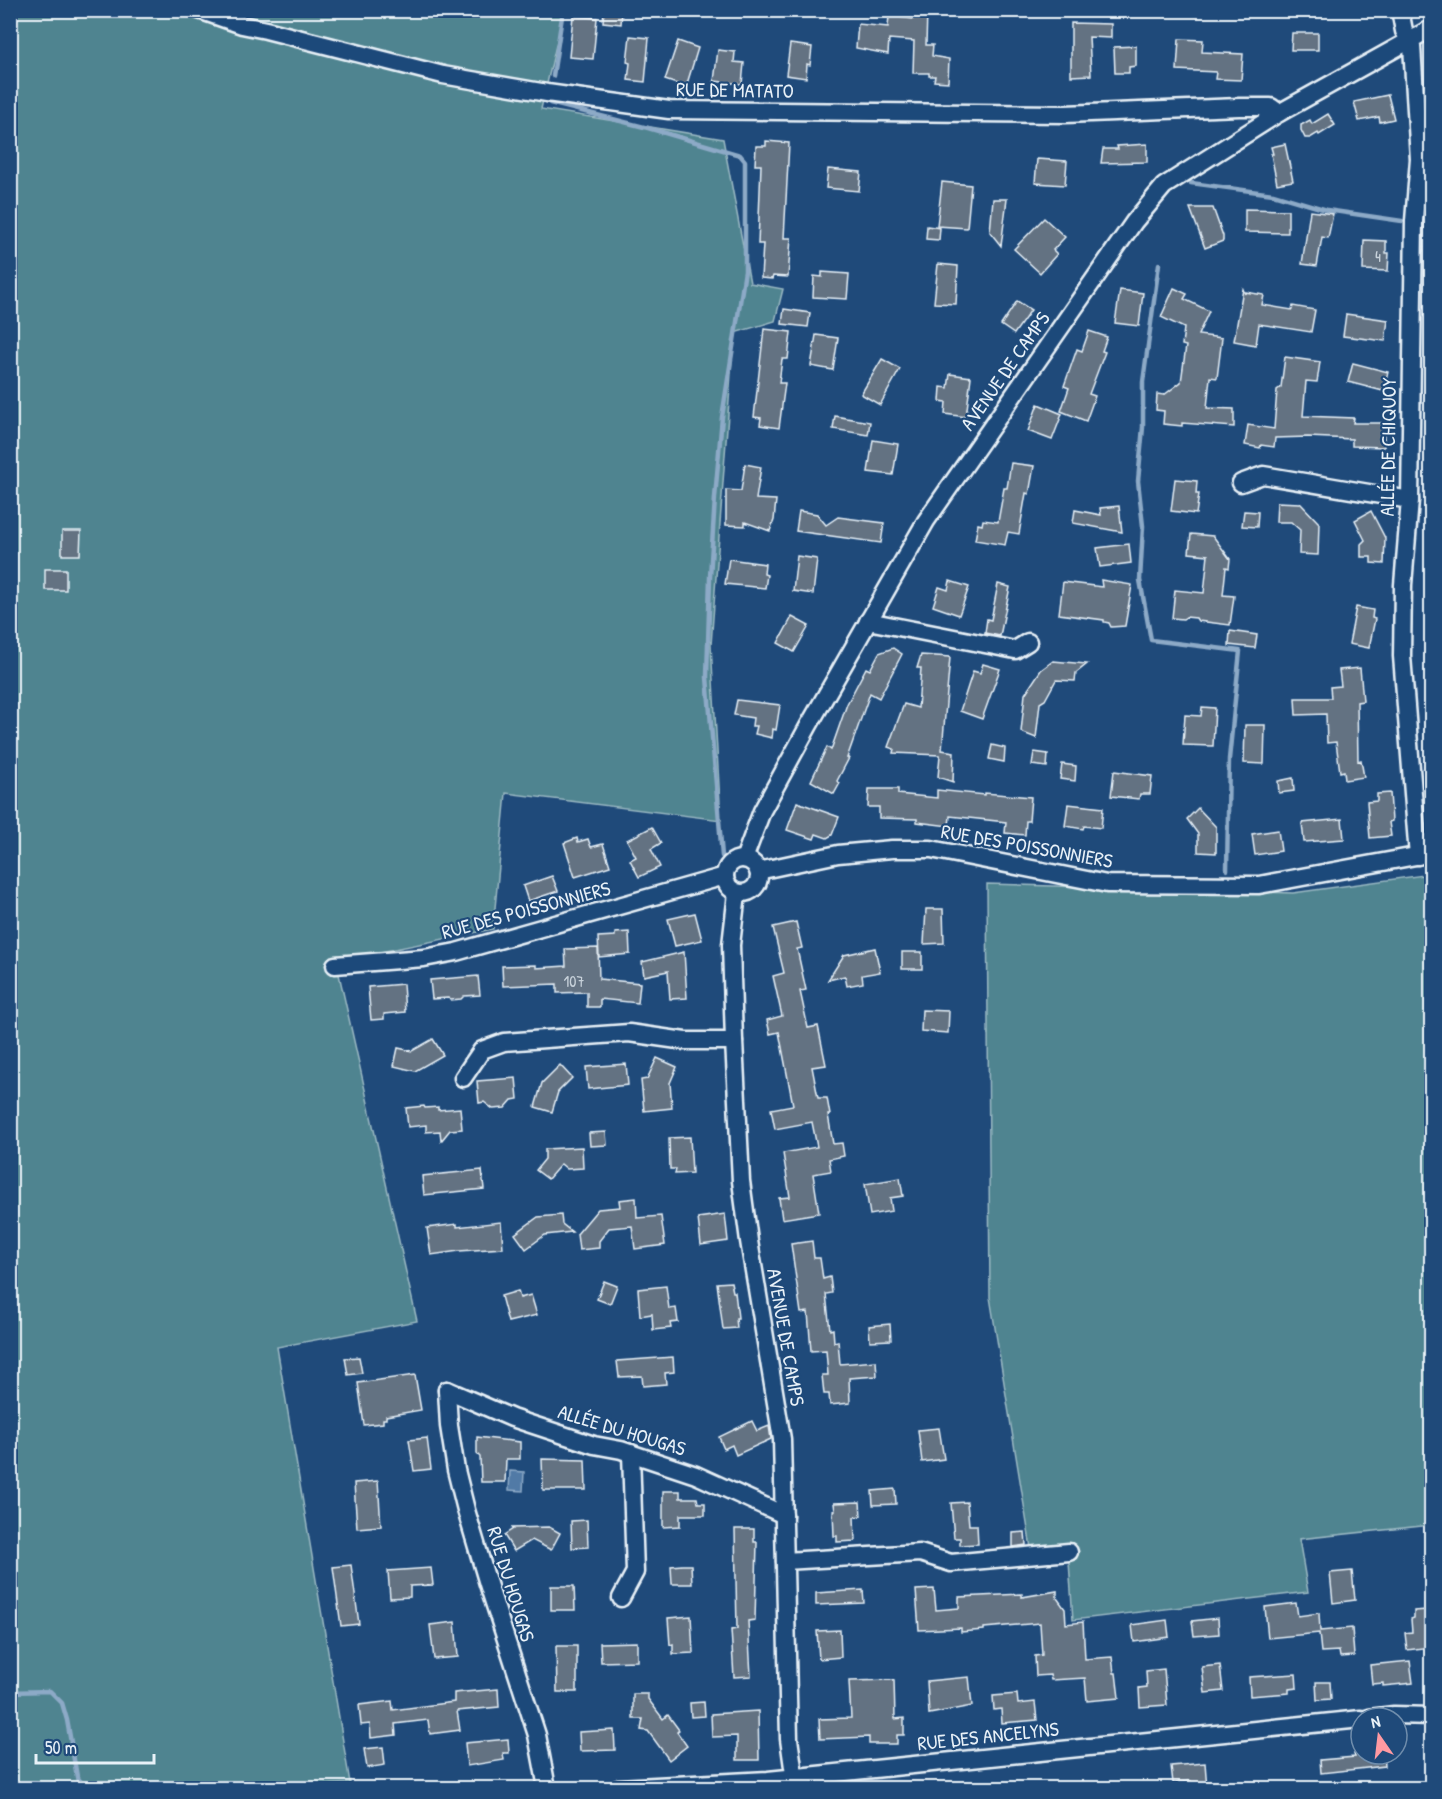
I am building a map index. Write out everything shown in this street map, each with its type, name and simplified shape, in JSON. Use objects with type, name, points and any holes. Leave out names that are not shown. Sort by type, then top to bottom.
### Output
[{"type":"street","name":"RUE DE MATATO","points":[[199,10],[242,25],[443,75],[669,110],[1065,114],[1270,107],[1280,113]]},
{"type":"street","name":"ALLÉE DE CHIQUOY","points":[[1400,10],[1402,24],[1412,46],[1419,159],[1412,278],[1410,500],[1403,585],[1402,656],[1424,854]]},
{"type":"street","name":"AVENUE DE CAMPS","points":[[744,859],[762,811],[926,520],[1134,222],[1164,186],[1280,113],[1431,28]]},
{"type":"street","points":[[1241,483],[1263,475],[1410,500]]},
{"type":"street","points":[[868,621],[1015,650],[1028,642]]},
{"type":"street","name":"RUE DES POISSONNIERS","points":[[758,871],[838,854],[891,849],[931,849],[1107,884],[1259,885],[1424,854]]},
{"type":"street","points":[[744,859],[754,864],[758,871],[759,880],[753,890],[737,893],[728,886],[725,876],[732,862],[744,859]]},
{"type":"street","name":"RUE DES POISSONNIERS","points":[[335,965],[424,958],[456,952],[725,876]]},
{"type":"street","name":"AVENUE DE CAMPS","points":[[737,893],[731,945],[741,1181],[748,1241],[782,1439],[789,1739],[795,1782]]},
{"type":"street","points":[[463,1078],[482,1050],[504,1042],[629,1033],[685,1041],[734,1041]]},
{"type":"street","name":"ALLÉE DU HOUGAS","points":[[447,1390],[512,1418],[696,1475],[783,1515]]},
{"type":"street","name":"RUE DU HOUGAS","points":[[447,1390],[449,1426],[456,1470],[466,1510],[537,1735],[547,1788]]},
{"type":"street","points":[[621,1598],[635,1572],[631,1453]]},
{"type":"street","points":[[785,1561],[920,1553],[951,1563],[1069,1552]]},
{"type":"street","points":[[1409,1715],[1431,1716]]},
{"type":"street","name":"RUE DES ANCELYNS","points":[[618,1788],[768,1780],[795,1782],[1349,1720]]},
{"type":"green space","points":[[11,11],[564,11],[541,109],[723,139],[750,283],[783,289],[775,321],[734,333],[711,645],[721,820],[506,793],[493,929],[336,961],[417,1321],[277,1347],[350,1783],[279,1788],[11,1788]]},
{"type":"green space","points":[[1431,874],[1431,1525],[1299,1539],[1308,1592],[1073,1620],[1068,1547],[1031,1548],[990,1297],[987,884],[1293,893]]},
{"type":"water","points":[[510,1471],[524,1472],[523,1491],[509,1490]]},
{"type":"building","points":[[604,10],[622,10],[621,24],[603,22]]},
{"type":"building","points":[[914,10],[927,11],[926,45],[933,45],[932,56],[949,59],[948,82],[934,81],[935,76],[929,76],[929,73],[913,73],[914,41],[889,39],[888,54],[856,48],[858,24],[888,27],[889,16],[913,19]]},
{"type":"building","points":[[573,16],[597,18],[593,59],[569,57]]},
{"type":"building","points":[[1071,23],[1111,24],[1111,38],[1089,37],[1091,75],[1071,76]]},
{"type":"building","points":[[1292,33],[1318,33],[1318,50],[1291,50]]},
{"type":"building","points":[[630,36],[649,38],[645,82],[628,80],[630,63],[627,62]]},
{"type":"building","points":[[1179,39],[1203,40],[1202,52],[1243,54],[1241,80],[1215,79],[1216,72],[1177,70]]},
{"type":"building","points":[[678,41],[698,48],[686,87],[665,80]]},
{"type":"building","points":[[790,44],[812,47],[806,78],[786,75]]},
{"type":"building","points":[[1136,46],[1136,66],[1129,67],[1129,73],[1115,73],[1114,47]]},
{"type":"building","points":[[718,50],[735,52],[734,62],[744,63],[742,84],[714,81]]},
{"type":"building","points":[[1388,95],[1394,119],[1380,122],[1379,117],[1359,121],[1354,102]]},
{"type":"building","points":[[1328,114],[1335,125],[1319,135],[1318,133],[1305,138],[1301,125],[1310,120],[1312,124]]},
{"type":"building","points":[[766,141],[789,143],[784,238],[791,238],[788,277],[773,276],[772,279],[761,278],[763,244],[758,244],[761,165],[755,165],[756,146],[766,146]]},
{"type":"building","points":[[1147,144],[1147,162],[1101,163],[1103,149]]},
{"type":"building","points":[[1285,144],[1293,181],[1277,184],[1271,147]]},
{"type":"building","points":[[1037,159],[1067,161],[1065,185],[1035,183]]},
{"type":"building","points":[[828,169],[861,172],[859,191],[826,188]]},
{"type":"building","points":[[942,182],[971,185],[967,228],[937,226]]},
{"type":"building","points":[[993,199],[1007,199],[1001,246],[990,232]]},
{"type":"building","points":[[1190,208],[1213,208],[1223,241],[1205,248]]},
{"type":"building","points":[[1245,209],[1288,210],[1288,233],[1245,232]]},
{"type":"building","points":[[1310,211],[1333,214],[1328,238],[1322,237],[1317,266],[1302,264]]},
{"type":"building","points":[[1044,218],[1065,237],[1053,250],[1057,254],[1040,273],[1014,249]]},
{"type":"building","points":[[927,226],[940,228],[939,240],[926,239]]},
{"type":"building","points":[[1364,240],[1386,241],[1386,253],[1389,253],[1388,271],[1363,270]]},
{"type":"building","points":[[938,264],[958,266],[956,304],[934,303]]},
{"type":"building","points":[[822,272],[849,274],[847,299],[813,297],[814,276],[822,277]]},
{"type":"building","points":[[1174,288],[1187,294],[1184,299],[1209,311],[1198,335],[1222,338],[1217,378],[1210,377],[1207,408],[1234,409],[1234,427],[1182,423],[1182,426],[1163,424],[1164,411],[1156,410],[1157,394],[1164,395],[1181,382],[1186,346],[1182,345],[1184,328],[1161,317]]},
{"type":"building","points":[[1243,289],[1245,294],[1245,292],[1264,295],[1262,305],[1292,310],[1293,306],[1315,310],[1311,332],[1259,324],[1256,345],[1234,341]]},
{"type":"building","points":[[1120,290],[1143,293],[1139,326],[1115,323]]},
{"type":"building","points":[[1017,301],[1031,310],[1014,334],[1001,325]]},
{"type":"building","points":[[784,309],[810,313],[808,327],[782,324]]},
{"type":"building","points":[[1346,314],[1388,320],[1385,341],[1343,336]]},
{"type":"building","points":[[764,329],[791,332],[788,359],[782,359],[779,383],[785,383],[779,428],[760,425],[761,418],[754,417]]},
{"type":"building","points":[[1089,331],[1107,337],[1102,351],[1105,352],[1089,394],[1095,396],[1086,421],[1061,411],[1069,388],[1064,386],[1077,349],[1082,351]]},
{"type":"building","points":[[816,335],[838,338],[833,370],[811,366]]},
{"type":"building","points":[[1285,357],[1320,362],[1317,382],[1306,381],[1303,416],[1354,418],[1353,423],[1384,423],[1384,447],[1352,446],[1352,439],[1308,437],[1275,438],[1274,447],[1261,445],[1260,448],[1245,445],[1248,425],[1274,429],[1277,390],[1281,387]]},
{"type":"building","points":[[882,359],[900,369],[880,405],[861,394]]},
{"type":"building","points":[[1353,363],[1388,372],[1383,391],[1348,382]]},
{"type":"building","points":[[950,374],[971,377],[966,417],[945,414],[946,402],[940,401],[941,387],[948,388]]},
{"type":"building","points":[[1038,404],[1062,414],[1052,440],[1028,431]]},
{"type":"building","points":[[835,416],[870,422],[868,435],[833,429]]},
{"type":"building","points":[[873,440],[898,444],[893,475],[868,472]]},
{"type":"building","points":[[1011,463],[1034,466],[1029,494],[1026,493],[1019,534],[1008,532],[1005,545],[975,540],[978,524],[982,525],[983,520],[998,522]]},
{"type":"building","points":[[745,464],[761,467],[756,499],[776,500],[774,520],[770,531],[745,522],[745,526],[726,525],[726,490],[741,491]]},
{"type":"building","points":[[1175,479],[1197,481],[1196,494],[1199,494],[1196,514],[1171,511]]},
{"type":"building","points":[[1277,502],[1300,503],[1319,523],[1318,555],[1299,554],[1300,530],[1291,522],[1276,522]]},
{"type":"building","points":[[1119,506],[1122,532],[1073,523],[1075,510],[1101,515],[1100,508]]},
{"type":"building","points":[[799,511],[817,514],[826,525],[838,517],[884,523],[881,543],[796,531]]},
{"type":"building","points":[[1244,511],[1258,512],[1257,527],[1242,526]]},
{"type":"building","points":[[1371,511],[1385,538],[1384,564],[1371,563],[1371,557],[1361,557],[1361,544],[1365,540],[1355,520]]},
{"type":"building","points":[[62,531],[81,531],[80,555],[62,555]]},
{"type":"building","points":[[1191,534],[1213,536],[1230,559],[1229,568],[1226,567],[1223,595],[1234,596],[1230,625],[1198,621],[1196,618],[1172,618],[1175,590],[1204,593],[1208,555],[1189,553]]},
{"type":"building","points":[[1129,544],[1131,563],[1100,567],[1097,548]]},
{"type":"building","points":[[797,556],[817,559],[813,594],[793,591]]},
{"type":"building","points":[[729,559],[765,564],[764,574],[767,575],[765,588],[725,584]]},
{"type":"building","points":[[45,569],[66,569],[66,590],[45,590]]},
{"type":"building","points":[[1101,580],[1132,585],[1125,626],[1111,627],[1104,620],[1059,614],[1063,582],[1102,587]]},
{"type":"building","points":[[950,581],[969,587],[959,615],[933,606],[939,587],[948,590]]},
{"type":"building","points":[[998,584],[1010,587],[1000,636],[985,633],[987,619],[991,620]]},
{"type":"building","points":[[1356,607],[1373,610],[1372,618],[1375,619],[1369,648],[1349,644]]},
{"type":"building","points":[[792,617],[809,626],[794,652],[778,643]]},
{"type":"building","points":[[1230,631],[1257,635],[1255,648],[1229,645]]},
{"type":"building","points":[[893,648],[902,654],[879,698],[870,693],[847,758],[849,758],[837,781],[840,783],[834,794],[811,781],[827,747],[831,750],[847,704],[866,668],[870,670],[879,653]]},
{"type":"building","points":[[921,655],[950,657],[942,750],[954,752],[953,782],[938,777],[940,755],[893,753],[894,749],[888,747],[904,704],[918,708],[921,668],[917,668]]},
{"type":"building","points":[[1053,661],[1087,664],[1076,673],[1075,681],[1056,680],[1045,700],[1040,703],[1036,738],[1021,732],[1025,694],[1041,670]]},
{"type":"building","points":[[983,664],[1000,669],[982,719],[960,711],[973,671],[980,673]]},
{"type":"building","points":[[1360,668],[1363,701],[1357,702],[1358,761],[1361,760],[1364,777],[1345,780],[1344,771],[1340,772],[1336,742],[1327,743],[1326,714],[1296,715],[1295,698],[1331,698],[1330,687],[1341,686],[1339,670]]},
{"type":"building","points":[[737,700],[780,705],[776,730],[773,729],[772,738],[755,734],[757,726],[752,726],[753,718],[734,715]]},
{"type":"building","points":[[1202,707],[1215,708],[1213,746],[1183,745],[1185,715],[1201,716]]},
{"type":"building","points":[[1245,725],[1265,725],[1264,764],[1244,763]]},
{"type":"building","points":[[992,745],[1005,748],[1004,762],[989,759]]},
{"type":"building","points":[[1034,752],[1048,754],[1047,767],[1032,765]]},
{"type":"building","points":[[1062,764],[1076,766],[1075,781],[1060,779]]},
{"type":"building","points":[[1114,771],[1152,776],[1150,794],[1140,794],[1139,799],[1111,796]]},
{"type":"building","points":[[1293,778],[1294,791],[1279,793],[1278,781]]},
{"type":"building","points":[[869,789],[898,789],[898,794],[937,798],[937,790],[1031,797],[1029,821],[1026,821],[1025,835],[1005,833],[1006,822],[950,816],[949,826],[917,822],[917,819],[879,818],[879,807],[868,807]]},
{"type":"building","points":[[1390,793],[1391,836],[1370,838],[1367,802],[1377,801],[1377,794]]},
{"type":"building","points":[[797,802],[839,817],[832,835],[827,838],[816,834],[814,839],[787,830]]},
{"type":"building","points":[[1068,804],[1103,808],[1101,828],[1084,826],[1083,829],[1065,826]]},
{"type":"building","points":[[1198,808],[1216,827],[1216,853],[1198,852],[1198,834],[1187,819]]},
{"type":"building","points":[[1342,819],[1344,839],[1304,842],[1302,823]]},
{"type":"building","points":[[652,827],[661,843],[651,849],[660,867],[639,877],[630,860],[636,857],[627,840]]},
{"type":"building","points":[[1278,830],[1281,851],[1255,855],[1252,834]]},
{"type":"building","points":[[577,838],[578,842],[588,839],[591,847],[603,844],[610,866],[575,877],[564,843]]},
{"type":"building","points":[[552,876],[558,891],[528,901],[523,886]]},
{"type":"building","points":[[926,909],[943,909],[944,943],[924,944]]},
{"type":"building","points":[[695,913],[702,940],[675,946],[668,919]]},
{"type":"building","points":[[796,922],[802,948],[797,949],[806,990],[800,991],[808,1028],[818,1026],[826,1065],[812,1067],[818,1098],[827,1098],[833,1144],[842,1143],[844,1156],[829,1159],[831,1171],[813,1174],[819,1213],[782,1219],[779,1198],[790,1197],[783,1153],[817,1147],[812,1122],[775,1129],[771,1109],[793,1105],[779,1032],[770,1034],[767,1020],[782,1016],[773,976],[784,973],[773,927]]},
{"type":"building","points":[[629,932],[630,954],[599,957],[598,937]]},
{"type":"building","points":[[598,948],[599,979],[640,983],[638,1003],[600,999],[600,1007],[587,1007],[587,992],[557,993],[557,984],[503,986],[502,966],[536,965],[536,968],[566,966],[565,949]]},
{"type":"building","points":[[875,948],[880,972],[862,975],[863,983],[847,986],[845,976],[828,980],[844,955]]},
{"type":"building","points":[[684,952],[687,998],[670,999],[668,971],[644,976],[642,962]]},
{"type":"building","points":[[902,952],[922,952],[922,969],[902,969]]},
{"type":"building","points":[[478,976],[480,995],[451,1000],[448,998],[432,999],[430,980]]},
{"type":"building","points":[[403,984],[405,1012],[384,1014],[384,1019],[371,1020],[368,987]]},
{"type":"building","points":[[922,1010],[949,1011],[948,1033],[921,1031]]},
{"type":"building","points":[[433,1039],[443,1055],[415,1071],[394,1066],[398,1048],[412,1051]]},
{"type":"building","points":[[657,1058],[677,1067],[670,1083],[672,1108],[644,1111],[641,1080],[647,1079]]},
{"type":"building","points":[[626,1064],[628,1085],[588,1089],[586,1067]]},
{"type":"building","points":[[560,1065],[572,1078],[558,1092],[552,1112],[535,1107],[542,1083]]},
{"type":"building","points":[[516,1078],[518,1099],[512,1100],[505,1108],[493,1109],[484,1102],[479,1103],[477,1081]]},
{"type":"building","points":[[424,1106],[425,1108],[438,1107],[438,1110],[460,1108],[462,1129],[450,1130],[441,1141],[440,1131],[426,1132],[426,1125],[408,1127],[406,1108]]},
{"type":"building","points":[[606,1132],[607,1145],[590,1146],[589,1133]]},
{"type":"building","points":[[690,1137],[692,1173],[675,1174],[676,1169],[670,1169],[669,1138]]},
{"type":"building","points":[[582,1147],[583,1168],[567,1169],[561,1164],[548,1179],[536,1170],[545,1159],[545,1149]]},
{"type":"building","points":[[482,1170],[484,1189],[424,1195],[422,1176]]},
{"type":"building","points":[[900,1178],[903,1196],[890,1198],[892,1211],[870,1215],[865,1184]]},
{"type":"building","points":[[636,1198],[637,1218],[661,1216],[665,1245],[635,1249],[632,1226],[609,1228],[599,1241],[599,1248],[579,1250],[577,1234],[598,1209],[620,1207],[619,1200]]},
{"type":"building","points":[[725,1214],[728,1241],[701,1245],[698,1218]]},
{"type":"building","points":[[561,1215],[562,1224],[572,1232],[545,1235],[526,1249],[515,1234],[538,1217]]},
{"type":"building","points":[[501,1222],[503,1248],[431,1255],[427,1228]]},
{"type":"building","points":[[812,1241],[814,1258],[820,1258],[823,1279],[830,1277],[832,1293],[826,1294],[830,1330],[833,1329],[834,1342],[838,1341],[840,1364],[876,1361],[877,1376],[849,1378],[850,1403],[830,1405],[829,1394],[824,1394],[822,1375],[828,1375],[826,1350],[811,1351],[808,1312],[801,1313],[791,1244]]},
{"type":"building","points":[[604,1281],[617,1286],[610,1304],[597,1299]]},
{"type":"building","points":[[731,1282],[733,1292],[735,1292],[737,1328],[723,1329],[717,1283]]},
{"type":"building","points":[[666,1286],[669,1309],[676,1308],[678,1322],[670,1323],[671,1328],[653,1330],[652,1314],[640,1316],[638,1289]]},
{"type":"building","points":[[518,1291],[520,1298],[531,1295],[537,1315],[508,1322],[501,1296]]},
{"type":"building","points":[[890,1324],[891,1340],[870,1341],[869,1326]]},
{"type":"building","points":[[359,1357],[362,1373],[348,1375],[345,1358]]},
{"type":"building","points":[[673,1357],[674,1372],[665,1373],[666,1384],[643,1386],[642,1376],[619,1377],[617,1361]]},
{"type":"building","points":[[415,1375],[421,1410],[386,1416],[383,1423],[364,1425],[358,1383]]},
{"type":"building","points":[[752,1421],[757,1431],[769,1426],[771,1439],[736,1455],[732,1445],[724,1449],[719,1437]]},
{"type":"building","points":[[939,1428],[944,1459],[922,1462],[918,1430]]},
{"type":"building","points":[[477,1437],[520,1442],[520,1459],[506,1459],[505,1482],[481,1482]]},
{"type":"building","points":[[427,1438],[431,1469],[414,1471],[409,1440]]},
{"type":"building","points":[[542,1459],[585,1460],[586,1490],[543,1490]]},
{"type":"building","points":[[378,1481],[381,1526],[357,1528],[354,1483]]},
{"type":"building","points":[[895,1489],[896,1504],[873,1505],[872,1491]]},
{"type":"building","points":[[663,1491],[680,1491],[680,1498],[697,1498],[698,1503],[705,1503],[705,1515],[680,1515],[680,1526],[663,1527]]},
{"type":"building","points":[[860,1502],[861,1516],[854,1517],[855,1541],[837,1542],[837,1536],[834,1536],[834,1503]]},
{"type":"building","points":[[967,1502],[969,1525],[977,1525],[978,1544],[960,1545],[960,1538],[954,1538],[951,1503]]},
{"type":"building","points":[[587,1520],[588,1547],[572,1548],[571,1521]]},
{"type":"building","points":[[549,1527],[560,1533],[551,1550],[532,1540],[514,1551],[504,1535],[513,1529],[511,1528]]},
{"type":"building","points":[[735,1529],[754,1529],[754,1542],[757,1542],[755,1620],[748,1621],[751,1676],[734,1677],[731,1630],[737,1629]]},
{"type":"building","points":[[1025,1532],[1026,1545],[1013,1547],[1013,1533]]},
{"type":"building","points":[[351,1565],[359,1624],[341,1626],[333,1567]]},
{"type":"building","points":[[691,1565],[692,1584],[672,1584],[671,1566]]},
{"type":"building","points":[[431,1568],[433,1585],[410,1586],[410,1597],[390,1598],[388,1571]]},
{"type":"building","points":[[1352,1571],[1355,1600],[1333,1603],[1330,1573]]},
{"type":"building","points":[[551,1586],[574,1586],[575,1610],[551,1610]]},
{"type":"building","points":[[934,1589],[936,1610],[959,1608],[959,1597],[1022,1594],[1022,1597],[1057,1591],[1057,1598],[1065,1609],[1066,1624],[1083,1622],[1085,1659],[1112,1657],[1119,1698],[1087,1701],[1085,1678],[1051,1680],[1050,1675],[1036,1676],[1035,1656],[1042,1655],[1040,1623],[961,1632],[961,1628],[919,1630],[916,1590]]},
{"type":"building","points":[[863,1590],[864,1603],[816,1605],[816,1593]]},
{"type":"building","points":[[1296,1603],[1298,1616],[1319,1613],[1320,1631],[1352,1628],[1354,1656],[1340,1657],[1339,1651],[1321,1652],[1319,1633],[1268,1638],[1265,1607]]},
{"type":"building","points":[[1427,1610],[1428,1617],[1431,1616],[1431,1647],[1407,1650],[1405,1633],[1412,1632],[1411,1619],[1414,1618],[1414,1611]]},
{"type":"building","points":[[691,1616],[693,1653],[673,1654],[668,1618]]},
{"type":"building","points":[[1218,1618],[1219,1634],[1194,1636],[1192,1621]]},
{"type":"building","points":[[1167,1620],[1169,1637],[1134,1642],[1132,1625]]},
{"type":"building","points":[[455,1622],[458,1657],[434,1659],[430,1625]]},
{"type":"building","points":[[840,1630],[841,1657],[819,1659],[817,1631]]},
{"type":"building","points":[[637,1642],[637,1661],[601,1662],[600,1643]]},
{"type":"building","points":[[556,1646],[577,1646],[577,1692],[557,1692]]},
{"type":"building","points":[[1410,1661],[1413,1683],[1383,1686],[1383,1683],[1372,1684],[1370,1665]]},
{"type":"building","points":[[1220,1665],[1223,1691],[1205,1693],[1202,1667]]},
{"type":"building","points":[[1164,1669],[1167,1705],[1140,1707],[1139,1688],[1147,1687],[1146,1671]]},
{"type":"building","points":[[1296,1674],[1297,1688],[1289,1689],[1289,1693],[1250,1696],[1249,1677]]},
{"type":"building","points":[[969,1677],[972,1706],[929,1714],[927,1681]]},
{"type":"building","points":[[894,1680],[895,1719],[904,1718],[904,1735],[897,1735],[897,1744],[869,1744],[869,1737],[820,1739],[819,1719],[851,1718],[849,1681]]},
{"type":"building","points":[[1316,1682],[1330,1682],[1331,1699],[1317,1700]]},
{"type":"building","points":[[498,1689],[499,1707],[457,1711],[460,1730],[430,1734],[428,1720],[395,1724],[396,1735],[371,1738],[370,1724],[361,1725],[359,1705],[392,1701],[393,1710],[454,1702],[454,1693]]},
{"type":"building","points":[[633,1694],[648,1694],[648,1699],[663,1719],[668,1715],[679,1730],[677,1732],[687,1746],[669,1760],[648,1731],[641,1730],[643,1719],[633,1719]]},
{"type":"building","points":[[1017,1694],[1018,1704],[1035,1702],[1037,1720],[1002,1723],[1001,1709],[994,1710],[993,1696]]},
{"type":"building","points":[[704,1702],[705,1716],[691,1717],[690,1703]]},
{"type":"building","points":[[758,1711],[759,1760],[737,1760],[737,1736],[712,1737],[711,1714]]},
{"type":"building","points":[[614,1730],[615,1750],[580,1751],[579,1732]]},
{"type":"building","points":[[508,1739],[509,1753],[503,1753],[504,1760],[467,1766],[465,1743]]},
{"type":"building","points":[[383,1747],[385,1765],[367,1768],[364,1749]]},
{"type":"building","points":[[1349,1758],[1349,1766],[1385,1766],[1321,1773],[1320,1760]]},
{"type":"building","points":[[1205,1763],[1207,1788],[1192,1788],[1191,1781],[1173,1783],[1171,1766]]},
{"type":"waterway","points":[[553,76],[563,10]]},
{"type":"waterway","points":[[550,103],[740,155],[745,161],[745,271],[722,417],[710,577],[707,677],[722,856]]},
{"type":"waterway","points":[[1191,183],[1273,194],[1327,210],[1402,221]]},
{"type":"waterway","points":[[1159,264],[1143,382],[1143,427],[1138,481],[1143,526],[1140,580],[1151,640],[1240,651],[1229,759],[1227,870]]},
{"type":"waterway","points":[[10,1692],[50,1691],[62,1703],[79,1788]]},
{"type":"waterway","points":[[78,1778],[85,1788]]},
{"type":"waterway","points":[[173,1788],[202,1785]]}]
